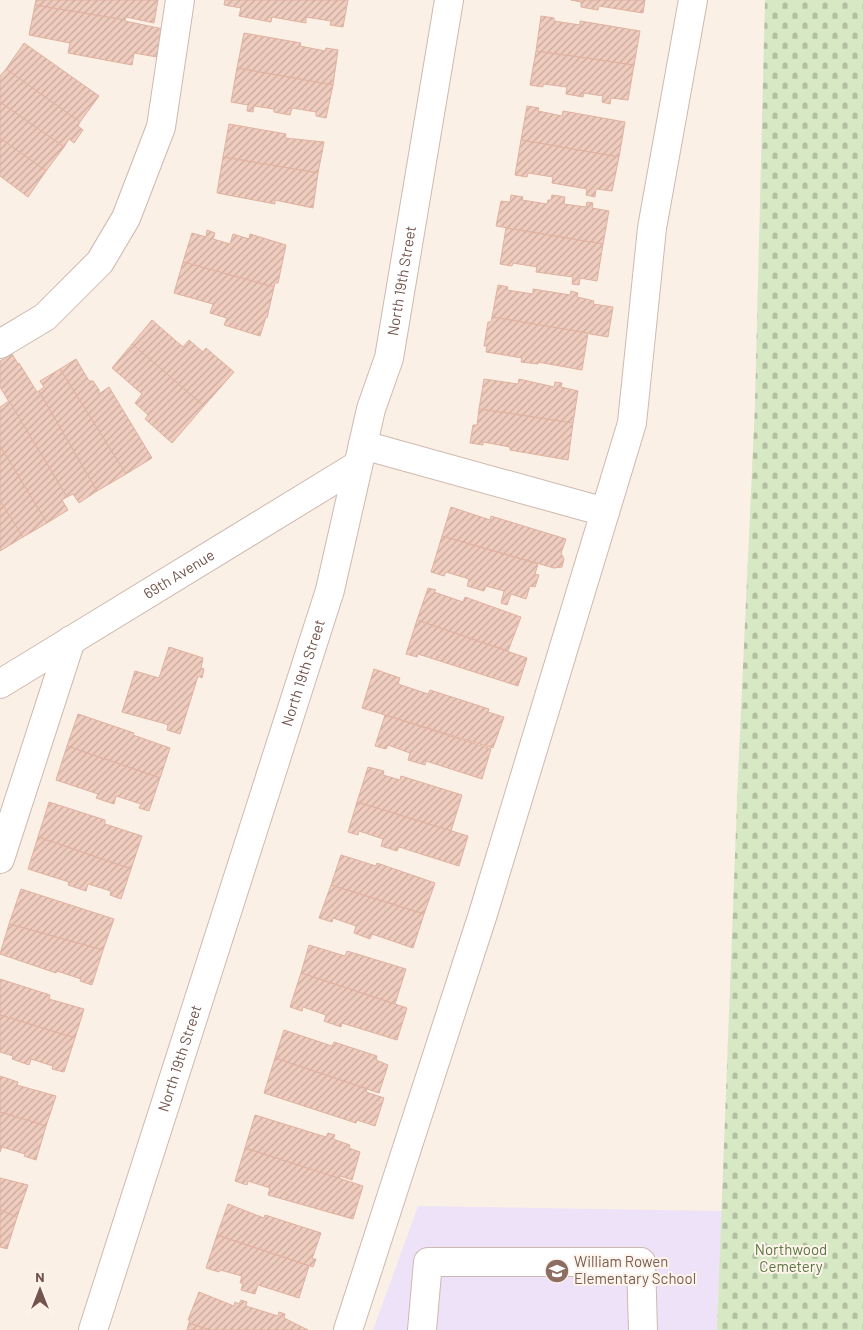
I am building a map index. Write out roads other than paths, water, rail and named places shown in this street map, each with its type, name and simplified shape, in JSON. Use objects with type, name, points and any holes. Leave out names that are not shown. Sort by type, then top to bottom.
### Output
[{"type":"street","points":[[0,344],[45,317],[100,262],[126,218],[161,127],[180,0]]},
{"type":"street","name":"North 19th Street","points":[[92,1330],[330,590],[371,409],[389,358],[449,0]]},
{"type":"street","points":[[348,1330],[483,914],[632,423],[652,228],[693,0]]},
{"type":"street","points":[[360,455],[605,512]]},
{"type":"street","name":"69th Avenue","points":[[0,684],[72,640],[360,455]]},
{"type":"street","points":[[0,859],[72,640]]},
{"type":"street","points":[[422,1330],[428,1262],[641,1262],[643,1330]]},
{"type":"place","name":"William Rowen Elementary School","points":[[557,1271]]},
{"type":"park label","name":"Northwood Cemetery","points":[[791,1258]]}]
